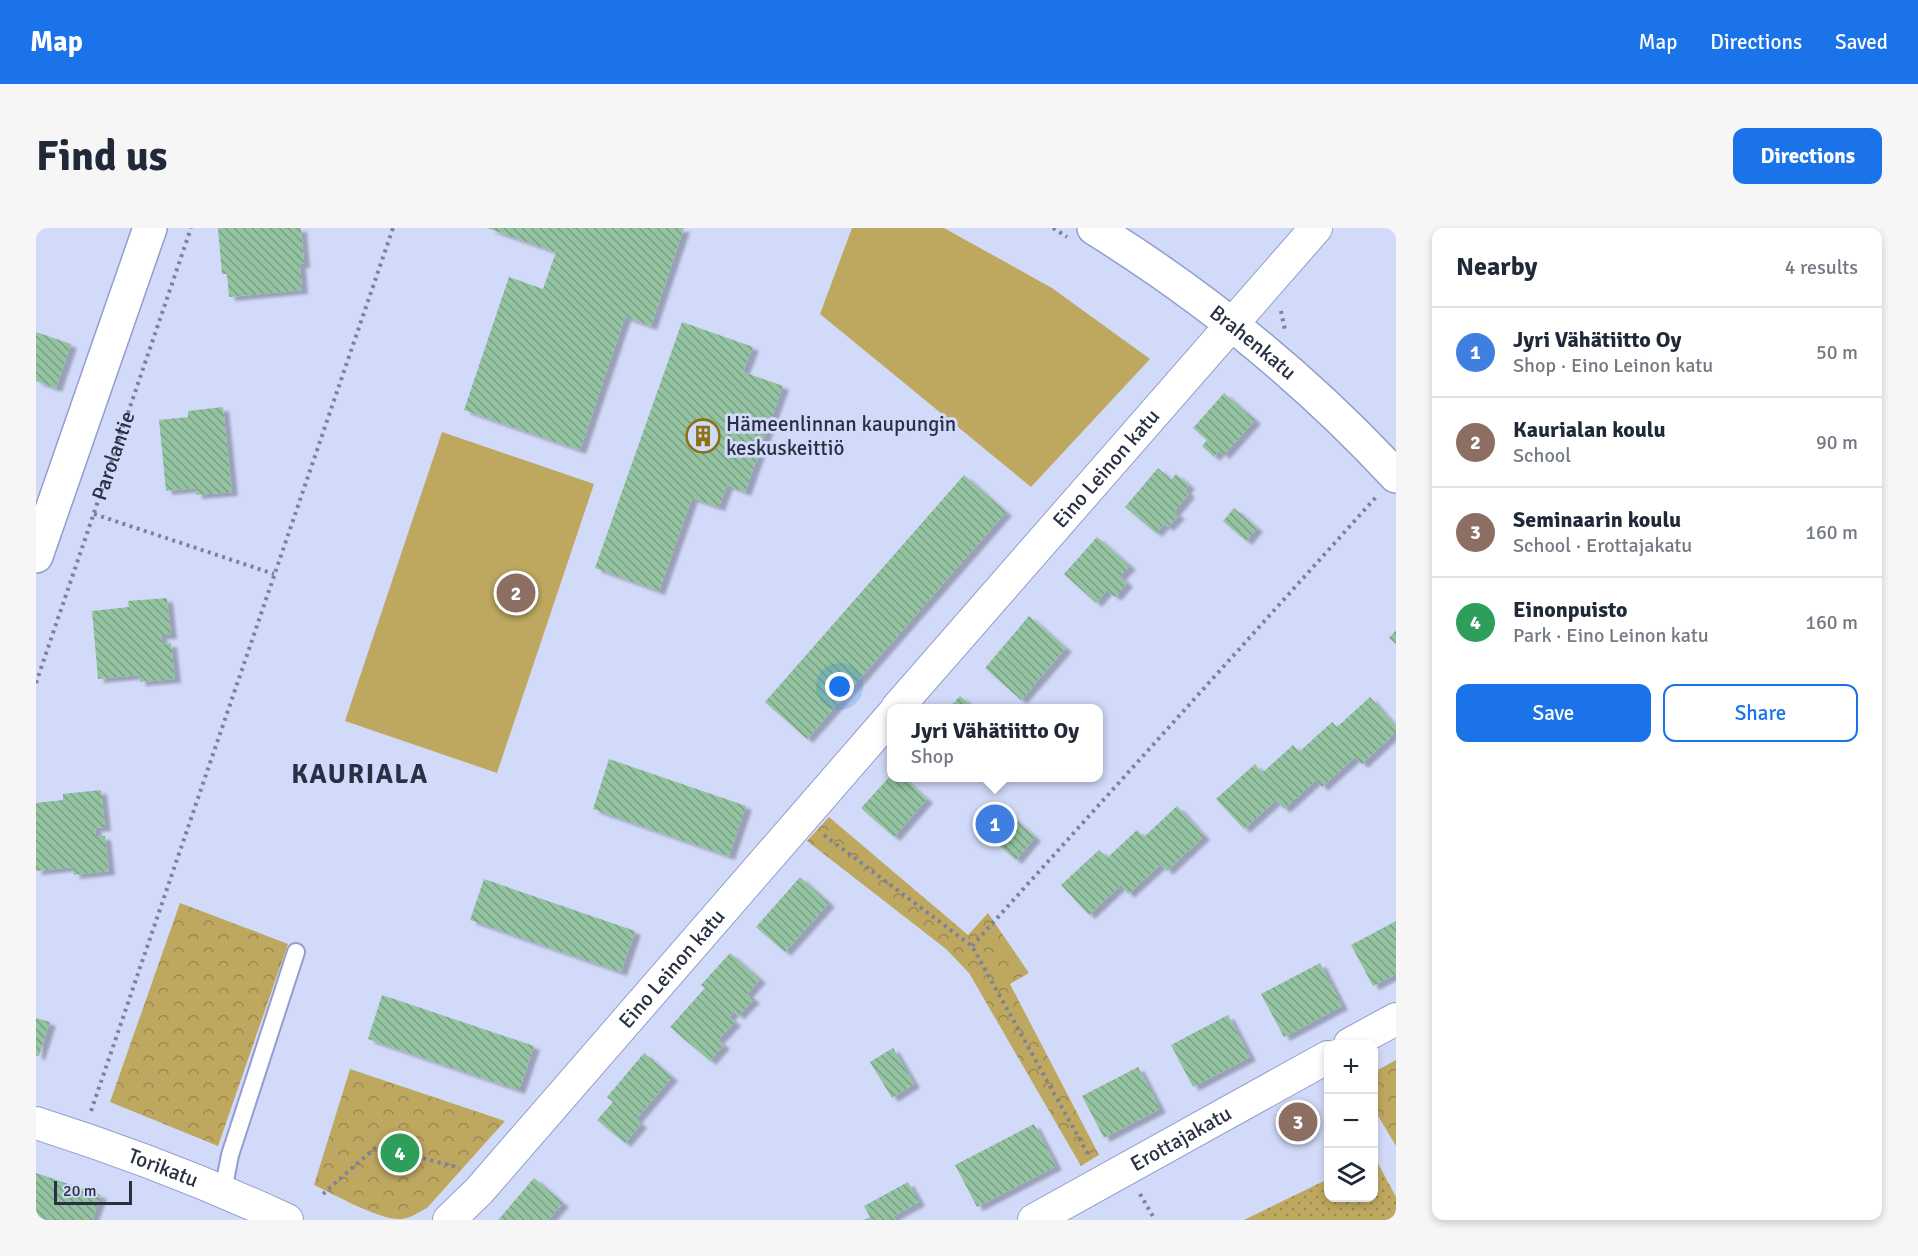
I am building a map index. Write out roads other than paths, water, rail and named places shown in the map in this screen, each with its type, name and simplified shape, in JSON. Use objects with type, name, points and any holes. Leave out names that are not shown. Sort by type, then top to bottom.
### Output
[{"type":"main road","name":"Parolantie","points":[[36,556],[150,228]]},
{"type":"main road","name":"Brahenkatu","points":[[1094,228],[1232,323],[1286,368],[1389,484]]},
{"type":"street","name":"Eino Leinon katu","points":[[900,704],[1316,228]]},
{"type":"street","name":"Eino Leinon katu","points":[[449,1220],[479,1191],[887,720]]},
{"type":"street","points":[[1357,1040],[1396,1019]]},
{"type":"street","name":"Erottajakatu","points":[[1034,1220],[1324,1060]]},
{"type":"street","name":"Torikatu","points":[[36,1123],[81,1137],[223,1191],[286,1220]]},
{"type":"lane","points":[[223,1191],[230,1155],[296,952]]},
{"type":"place","name":"Hämeenlinnan kaupungin keskuskeittiö","points":[[703,436]]},
{"type":"place","name":"Kaurialan koulu","points":[[516,593]]},
{"type":"place","name":"Jyri Vähätiitto Oy","points":[[995,824]]},
{"type":"place","name":"Seminaarin koulu","points":[[1298,1122]]},
{"type":"place","name":"Einonpuisto","points":[[400,1153]]},
{"type":"district","name":"KAURIALA","points":[[360,774]]}]
